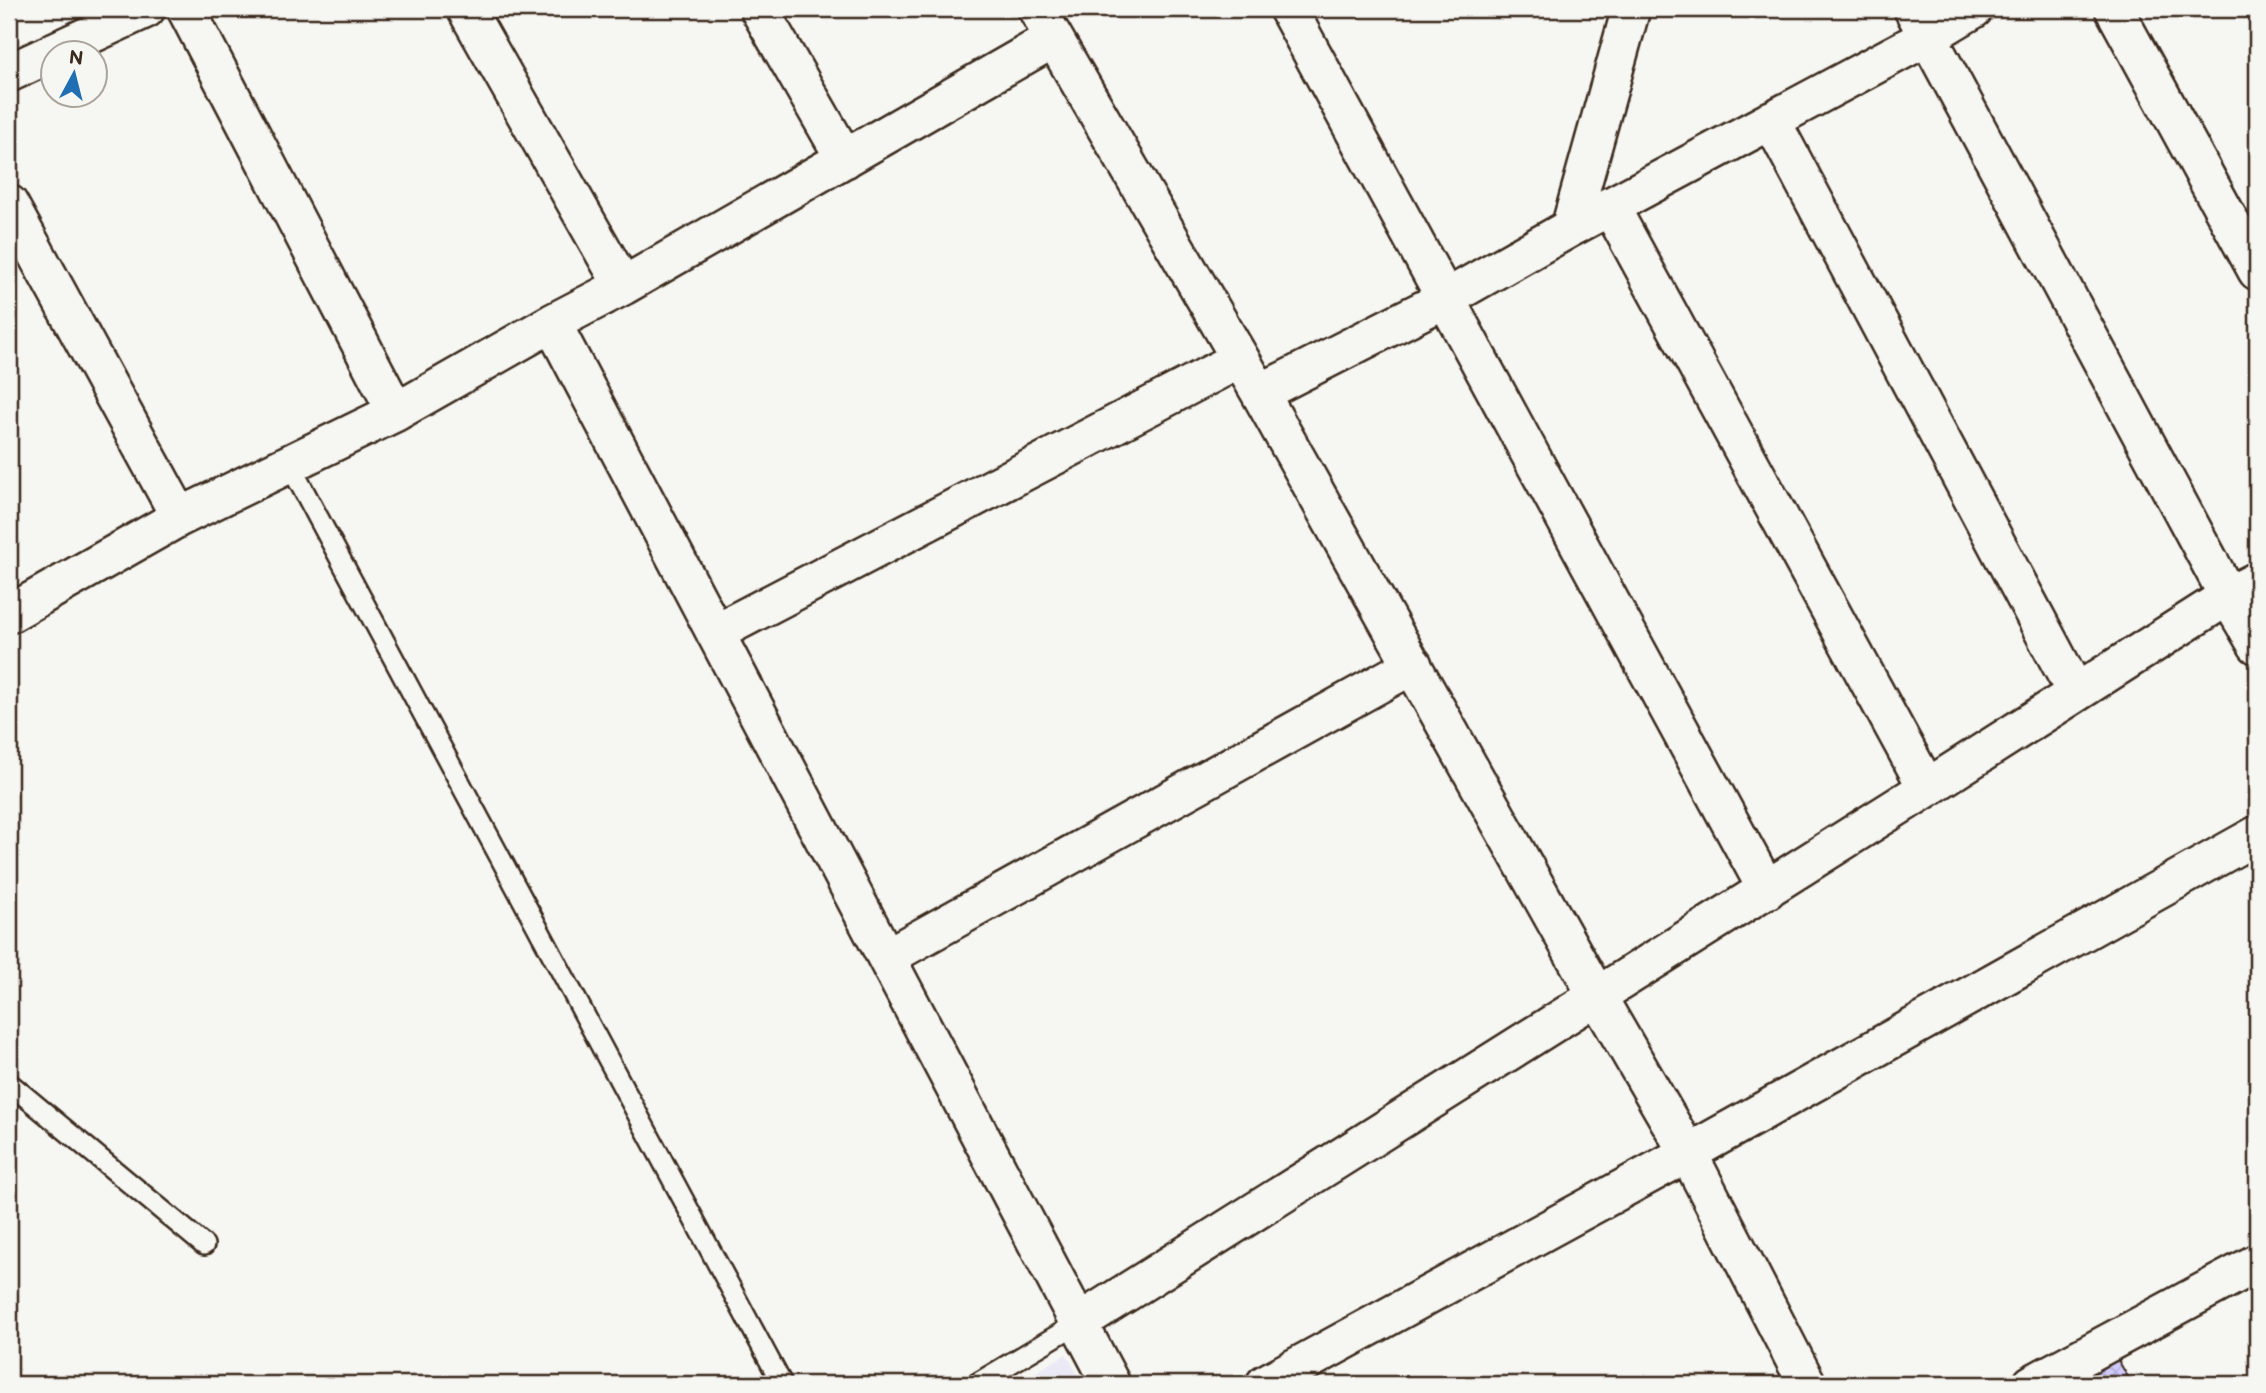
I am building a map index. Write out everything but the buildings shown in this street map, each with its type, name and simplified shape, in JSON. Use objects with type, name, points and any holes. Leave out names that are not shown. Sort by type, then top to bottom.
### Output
[{"type":"street","points":[[85,38],[146,9]]},
{"type":"street","points":[[186,9],[396,412]]},
{"type":"street","points":[[466,9],[623,286]]},
{"type":"street","points":[[759,9],[845,159]]},
{"type":"street","points":[[1288,9],[1767,890]]},
{"type":"street","points":[[1570,228],[1631,9]]},
{"type":"street","points":[[1260,393],[1445,299],[1610,206],[1771,120],[1920,23],[1974,9]]},
{"type":"street","points":[[2113,9],[2257,271]]},
{"type":"street","points":[[1920,23],[2243,588],[2257,645]]},
{"type":"street","points":[[9,614],[180,517],[396,412],[551,323],[623,286],[845,159],[1045,24],[1260,393],[1597,996],[1688,1153],[1807,1384]]},
{"type":"street","points":[[9,73],[38,60]]},
{"type":"street","points":[[1771,120],[2076,693]]},
{"type":"street","points":[[9,204],[180,517]]},
{"type":"street","points":[[1610,206],[1927,788]]},
{"type":"street","points":[[551,323],[1111,1384]]},
{"type":"street","points":[[715,633],[1240,359]]},
{"type":"street","points":[[1077,1323],[2243,588]]},
{"type":"street","points":[[887,957],[1413,665]]},
{"type":"street","points":[[1265,1384],[1688,1153],[2257,835]]},
{"type":"street","points":[[2032,1384],[2257,1262]]},
{"type":"lane","points":[[290,465],[782,1384]]},
{"type":"lane","points":[[9,1083],[204,1245]]},
{"type":"lane","points":[[976,1384],[1077,1323]]},
{"type":"shaded area","points":[[1066,1354],[1083,1384],[1016,1384]]}]
